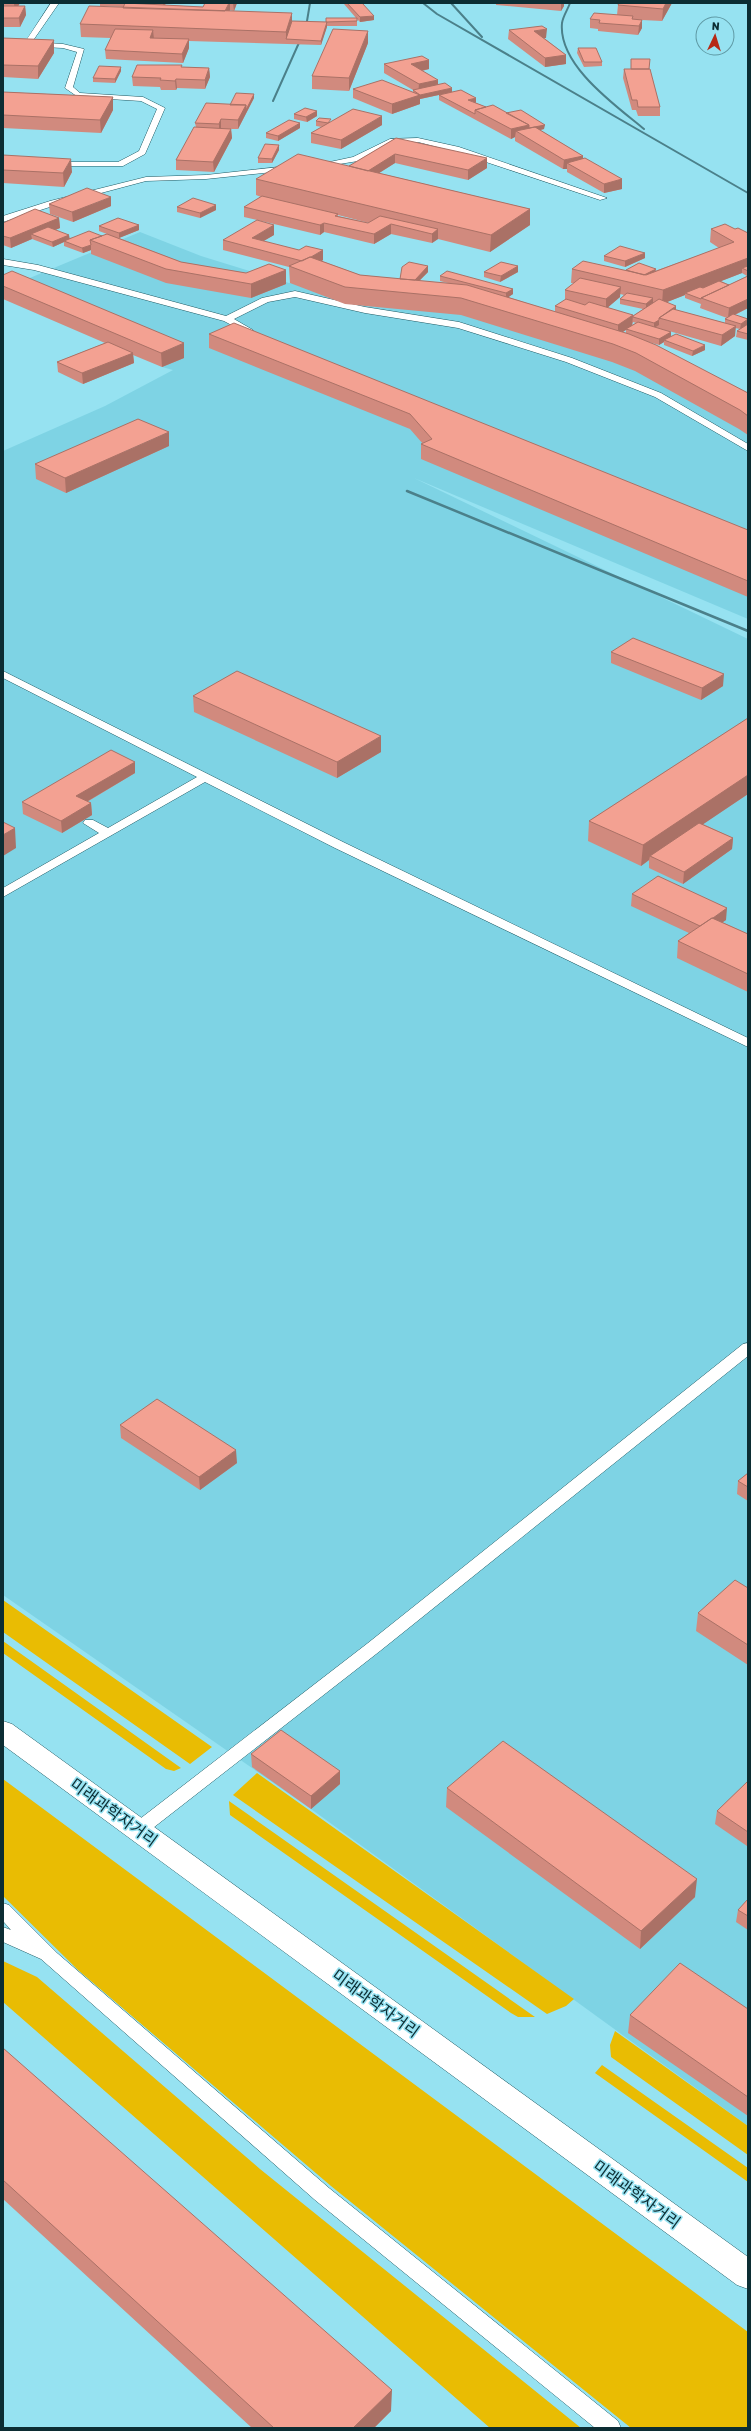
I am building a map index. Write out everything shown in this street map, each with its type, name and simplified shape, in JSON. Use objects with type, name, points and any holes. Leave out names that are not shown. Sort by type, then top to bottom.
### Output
[{"type":"main road","name":"미래과학자거리","points":[[3,1731],[748,2275]]},
{"type":"lane","points":[[27,44],[55,3]]},
{"type":"lane","points":[[3,43],[63,46],[81,51],[69,88],[78,95],[143,99],[161,108],[142,152],[120,164],[42,163]]},
{"type":"lane","points":[[3,219],[53,203],[146,179],[206,177],[355,160],[393,141],[418,140],[456,149],[603,198]]},
{"type":"lane","points":[[3,262],[35,267],[227,319],[260,339]]},
{"type":"lane","points":[[227,319],[265,300],[295,294],[366,310],[459,325],[569,360],[658,395],[748,448]]},
{"type":"lane","points":[[3,674],[339,845],[748,1043]]},
{"type":"lane","points":[[3,893],[205,777]]},
{"type":"lane","points":[[89,823],[108,833]]},
{"type":"lane","points":[[138,1830],[374,1647],[748,1348]]},
{"type":"lane","points":[[3,1910],[51,1958],[322,2194],[611,2428]]},
{"type":"lane","points":[[3,1934],[51,1958]]},
{"type":"shaded area","points":[[140,232],[201,256],[289,283],[311,274],[467,302],[748,412],[748,619],[414,478],[748,639],[748,2126],[311,1809],[3,1595],[3,451],[105,406],[173,370],[162,367],[13,285]]},
{"type":"shaded area","points":[[3,1600],[212,1747],[190,1764],[3,1632]]},
{"type":"shaded area","points":[[3,1641],[181,1768],[174,1771],[166,1769],[3,1653]]},
{"type":"shaded area","points":[[257,1773],[574,1999],[566,2006],[547,2014],[233,1795]]},
{"type":"shaded area","points":[[3,1779],[748,2332],[748,2428],[631,2428],[331,2186],[78,1970],[3,1896]]},
{"type":"shaded area","points":[[229,1801],[535,2017],[518,2017],[511,2013],[230,1815]]},
{"type":"shaded area","points":[[3,1961],[37,1977],[260,2169],[581,2428],[490,2428],[3,2002]]},
{"type":"shaded area","points":[[615,2031],[748,2126],[748,2155],[611,2057],[610,2045]]},
{"type":"shaded area","points":[[602,2065],[748,2168],[748,2182],[595,2073]]},
{"type":"building","points":[[125,3],[203,7],[205,3],[229,3],[225,11],[123,8]]},
{"type":"building","points":[[347,3],[362,3],[374,16],[360,17]]},
{"type":"building","points":[[619,3],[666,3],[663,9],[618,5]]},
{"type":"building","points":[[3,6],[25,6],[19,18],[3,18]]},
{"type":"building","points":[[89,6],[292,13],[286,32],[80,24]]},
{"type":"building","points":[[594,13],[633,16],[632,19],[642,20],[639,26],[599,23],[600,20],[590,19]]},
{"type":"building","points":[[326,18],[357,18],[357,21],[326,22]]},
{"type":"building","points":[[292,21],[327,22],[321,41],[286,39]]},
{"type":"building","points":[[542,26],[547,29],[534,31],[566,55],[545,58],[509,30]]},
{"type":"building","points":[[115,29],[153,30],[150,38],[189,39],[182,54],[105,50]]},
{"type":"building","points":[[333,29],[368,31],[349,78],[312,76]]},
{"type":"building","points":[[3,38],[54,40],[38,66],[3,65]]},
{"type":"building","points":[[578,48],[596,48],[602,62],[584,62]]},
{"type":"building","points":[[422,56],[429,60],[411,64],[438,80],[419,84],[384,64]]},
{"type":"building","points":[[631,59],[650,59],[649,69],[631,69]]},
{"type":"building","points":[[137,65],[182,65],[181,67],[209,68],[205,80],[176,79],[175,81],[160,80],[161,78],[132,77]]},
{"type":"building","points":[[99,66],[121,67],[115,79],[93,78]]},
{"type":"building","points":[[624,69],[650,69],[660,107],[638,107],[637,100],[632,100]]},
{"type":"building","points":[[382,80],[420,95],[392,104],[353,89]]},
{"type":"building","points":[[445,83],[452,88],[420,95],[413,90]]},
{"type":"building","points":[[461,90],[476,98],[468,100],[486,107],[475,110],[475,114],[439,95]]},
{"type":"building","points":[[3,92],[113,97],[100,120],[3,115]]},
{"type":"building","points":[[236,93],[254,94],[246,110],[246,105],[230,105]]},
{"type":"building","points":[[206,103],[246,105],[238,120],[221,119],[219,124],[195,123]]},
{"type":"building","points":[[493,105],[529,125],[511,129],[475,110]]},
{"type":"building","points":[[305,108],[317,111],[306,117],[294,114]]},
{"type":"building","points":[[353,109],[382,116],[341,140],[311,133]]},
{"type":"building","points":[[521,110],[545,125],[529,128],[529,125],[506,113]]},
{"type":"building","points":[[319,118],[331,119],[328,123],[316,121]]},
{"type":"building","points":[[289,120],[300,123],[278,136],[266,133]]},
{"type":"building","points":[[194,127],[231,129],[213,162],[176,160]]},
{"type":"building","points":[[535,127],[583,156],[564,160],[516,131]]},
{"type":"building","points":[[396,138],[487,158],[468,170],[395,154],[368,171],[349,166]]},
{"type":"building","points":[[265,144],[279,145],[272,159],[258,158]]},
{"type":"building","points":[[298,154],[530,209],[491,235],[256,179]]},
{"type":"building","points":[[3,155],[71,159],[63,173],[3,170]]},
{"type":"building","points":[[585,158],[622,179],[604,184],[567,163]]},
{"type":"building","points":[[87,188],[111,197],[72,212],[49,204]]},
{"type":"building","points":[[262,196],[338,214],[335,216],[368,223],[380,216],[438,229],[432,234],[391,224],[374,234],[324,223],[320,225],[244,207]]},
{"type":"building","points":[[193,198],[216,205],[200,213],[177,207]]},
{"type":"building","points":[[35,209],[59,218],[10,238],[3,236],[3,223]]},
{"type":"building","points":[[118,218],[139,225],[119,233],[99,226]]},
{"type":"building","points":[[257,220],[274,225],[252,238],[299,250],[306,246],[323,250],[302,261],[223,240]]},
{"type":"building","points":[[725,224],[748,233],[748,258],[663,290],[572,269],[583,261],[646,275],[734,242],[711,229]]},
{"type":"building","points":[[48,227],[69,235],[52,242],[31,234]]},
{"type":"building","points":[[89,231],[102,236],[90,240],[91,245],[82,248],[64,241]]},
{"type":"building","points":[[107,234],[181,262],[246,273],[269,264],[286,270],[251,284],[166,269],[90,240]]},
{"type":"building","points":[[620,246],[645,253],[625,261],[604,256]]},
{"type":"building","points":[[310,257],[360,275],[467,285],[629,334],[656,345],[748,393],[748,416],[740,410],[636,353],[613,344],[461,298],[345,287],[289,266]]},
{"type":"building","points":[[409,262],[428,266],[415,280],[400,279],[402,267]]},
{"type":"building","points":[[501,262],[518,266],[501,276],[484,272]]},
{"type":"building","points":[[639,263],[656,269],[644,275],[626,270]]},
{"type":"building","points":[[748,266],[748,271],[742,268]]},
{"type":"building","points":[[12,271],[184,343],[161,353],[3,286],[3,275]]},
{"type":"building","points":[[447,271],[513,289],[506,293],[440,276]]},
{"type":"building","points":[[748,276],[748,299],[729,308],[701,298]]},
{"type":"building","points":[[580,278],[621,287],[606,299],[565,290]]},
{"type":"building","points":[[719,281],[729,285],[701,299],[685,293],[700,287],[703,288]]},
{"type":"building","points":[[627,293],[653,298],[646,304],[620,299]]},
{"type":"building","points":[[566,299],[585,305],[589,302],[633,315],[618,325],[555,306]]},
{"type":"building","points":[[659,299],[676,306],[654,323],[633,317],[633,316]]},
{"type":"building","points":[[673,309],[736,326],[722,335],[659,318]]},
{"type":"building","points":[[733,314],[748,319],[741,324],[725,319]]},
{"type":"building","points":[[638,322],[671,332],[659,339],[626,329]]},
{"type":"building","points":[[234,323],[748,530],[748,581],[421,444],[432,439],[410,414],[209,334]]},
{"type":"building","points":[[748,324],[748,334],[737,331]]},
{"type":"building","points":[[676,334],[705,345],[693,351],[664,340]]},
{"type":"building","points":[[108,342],[133,353],[82,373],[57,362]]},
{"type":"building","points":[[138,419],[169,432],[65,478],[35,464]]},
{"type":"building","points":[[633,638],[724,674],[702,688],[611,652]]},
{"type":"building","points":[[237,671],[381,736],[337,762],[193,696]]},
{"type":"building","points":[[748,718],[748,775],[643,845],[589,821]]},
{"type":"building","points":[[111,750],[135,762],[76,796],[91,803],[61,821],[22,802]]},
{"type":"building","points":[[3,822],[15,828],[3,835]]},
{"type":"building","points":[[699,823],[733,838],[684,872],[650,856]]},
{"type":"building","points":[[658,876],[727,908],[700,926],[632,894]]},
{"type":"building","points":[[712,918],[748,934],[748,974],[678,941]]},
{"type":"building","points":[[157,1399],[236,1450],[199,1477],[120,1425]]},
{"type":"building","points":[[748,1473],[748,1487],[738,1481]]},
{"type":"building","points":[[735,1580],[748,1588],[748,1645],[698,1613]]},
{"type":"building","points":[[281,1730],[340,1771],[311,1796],[251,1754]]},
{"type":"building","points":[[503,1741],[697,1879],[641,1931],[447,1788]]},
{"type":"building","points":[[748,1781],[748,1832],[717,1811]]},
{"type":"building","points":[[748,1899],[748,1916],[738,1910]]},
{"type":"building","points":[[680,1963],[748,2009],[748,2097],[630,2015]]},
{"type":"building","points":[[3,2048],[392,2390],[353,2428],[274,2428],[3,2180]]},
{"type":"railway","points":[[273,101],[306,27],[310,3]]},
{"type":"railway","points":[[423,3],[437,14],[748,193]]},
{"type":"railway","points":[[451,3],[482,37]]},
{"type":"railway","points":[[570,3],[562,23],[563,39],[569,54],[591,83],[604,96],[644,129]]},
{"type":"railway","points":[[407,491],[748,631]]}]
